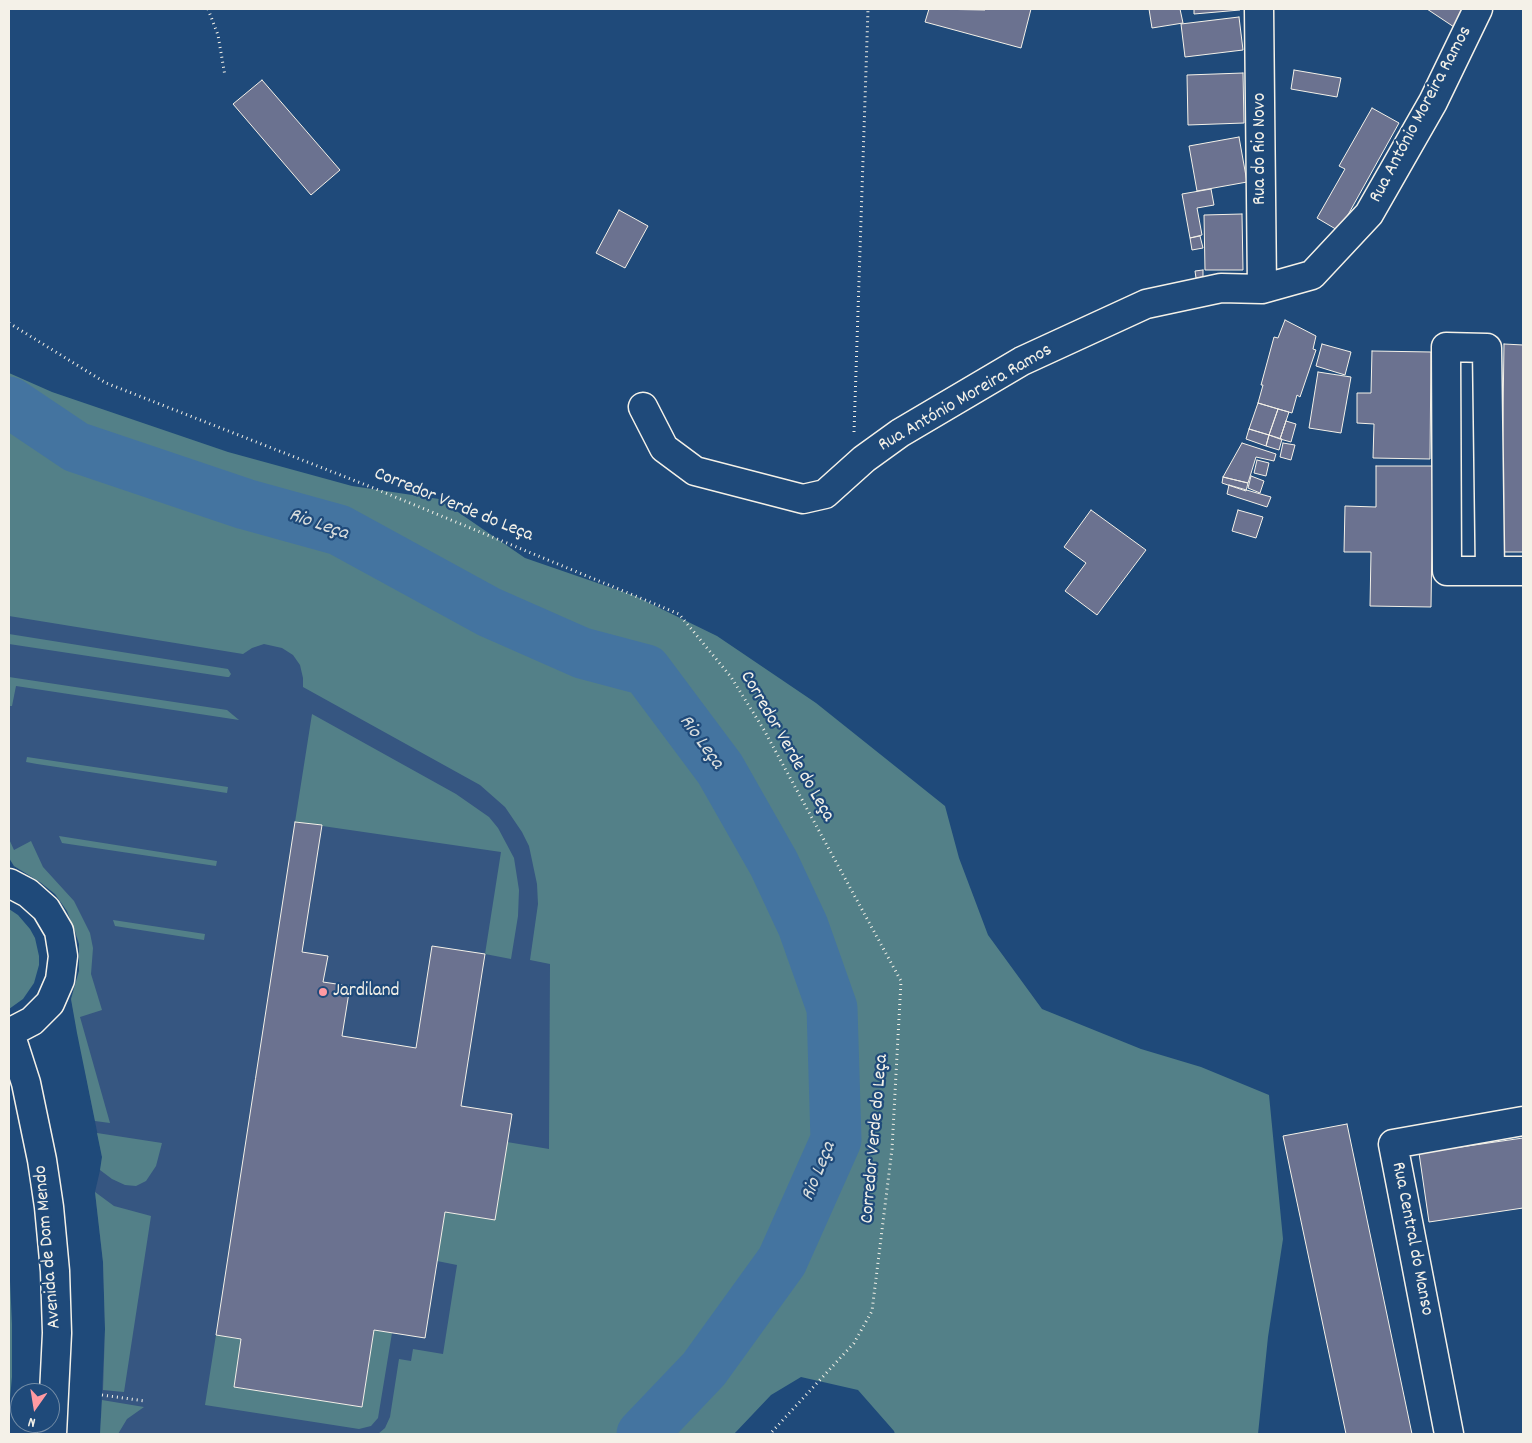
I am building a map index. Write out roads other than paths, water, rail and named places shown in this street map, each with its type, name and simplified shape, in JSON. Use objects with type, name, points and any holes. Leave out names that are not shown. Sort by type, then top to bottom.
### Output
[{"type":"street","name":"Rua do Rio Novo","points":[[1259,9],[1262,289]]},
{"type":"street","name":"Rua António Moreira Ramos","points":[[642,407],[664,448],[695,471],[804,499],[825,494],[864,460],[900,433],[1022,361],[1146,304],[1221,288],[1262,289],[1312,275],[1369,214],[1433,102],[1478,9]]},
{"type":"street","points":[[1490,571],[1487,348],[1446,347],[1447,571],[1490,571],[1523,571]]},
{"type":"street","points":[[9,883],[28,893],[46,910],[59,931],[63,956],[60,980],[50,1003],[32,1021],[10,1033]]},
{"type":"street","name":"Avenida de Dom Mendo","points":[[10,1033],[26,1083],[42,1160],[49,1207],[55,1271],[57,1333],[52,1434]]},
{"type":"street","name":"Rua Central do Manso","points":[[1450,1434],[1392,1144],[1523,1121]]},
{"type":"waterway","name":"Rio Leça","points":[[9,402],[76,447],[245,504],[339,530],[489,612],[582,653],[646,670],[720,769],[774,864],[803,926],[832,1008],[836,1140],[782,1261],[704,1369],[642,1434]]},
{"type":"place","name":"Jardiland","points":[[323,992]]}]
